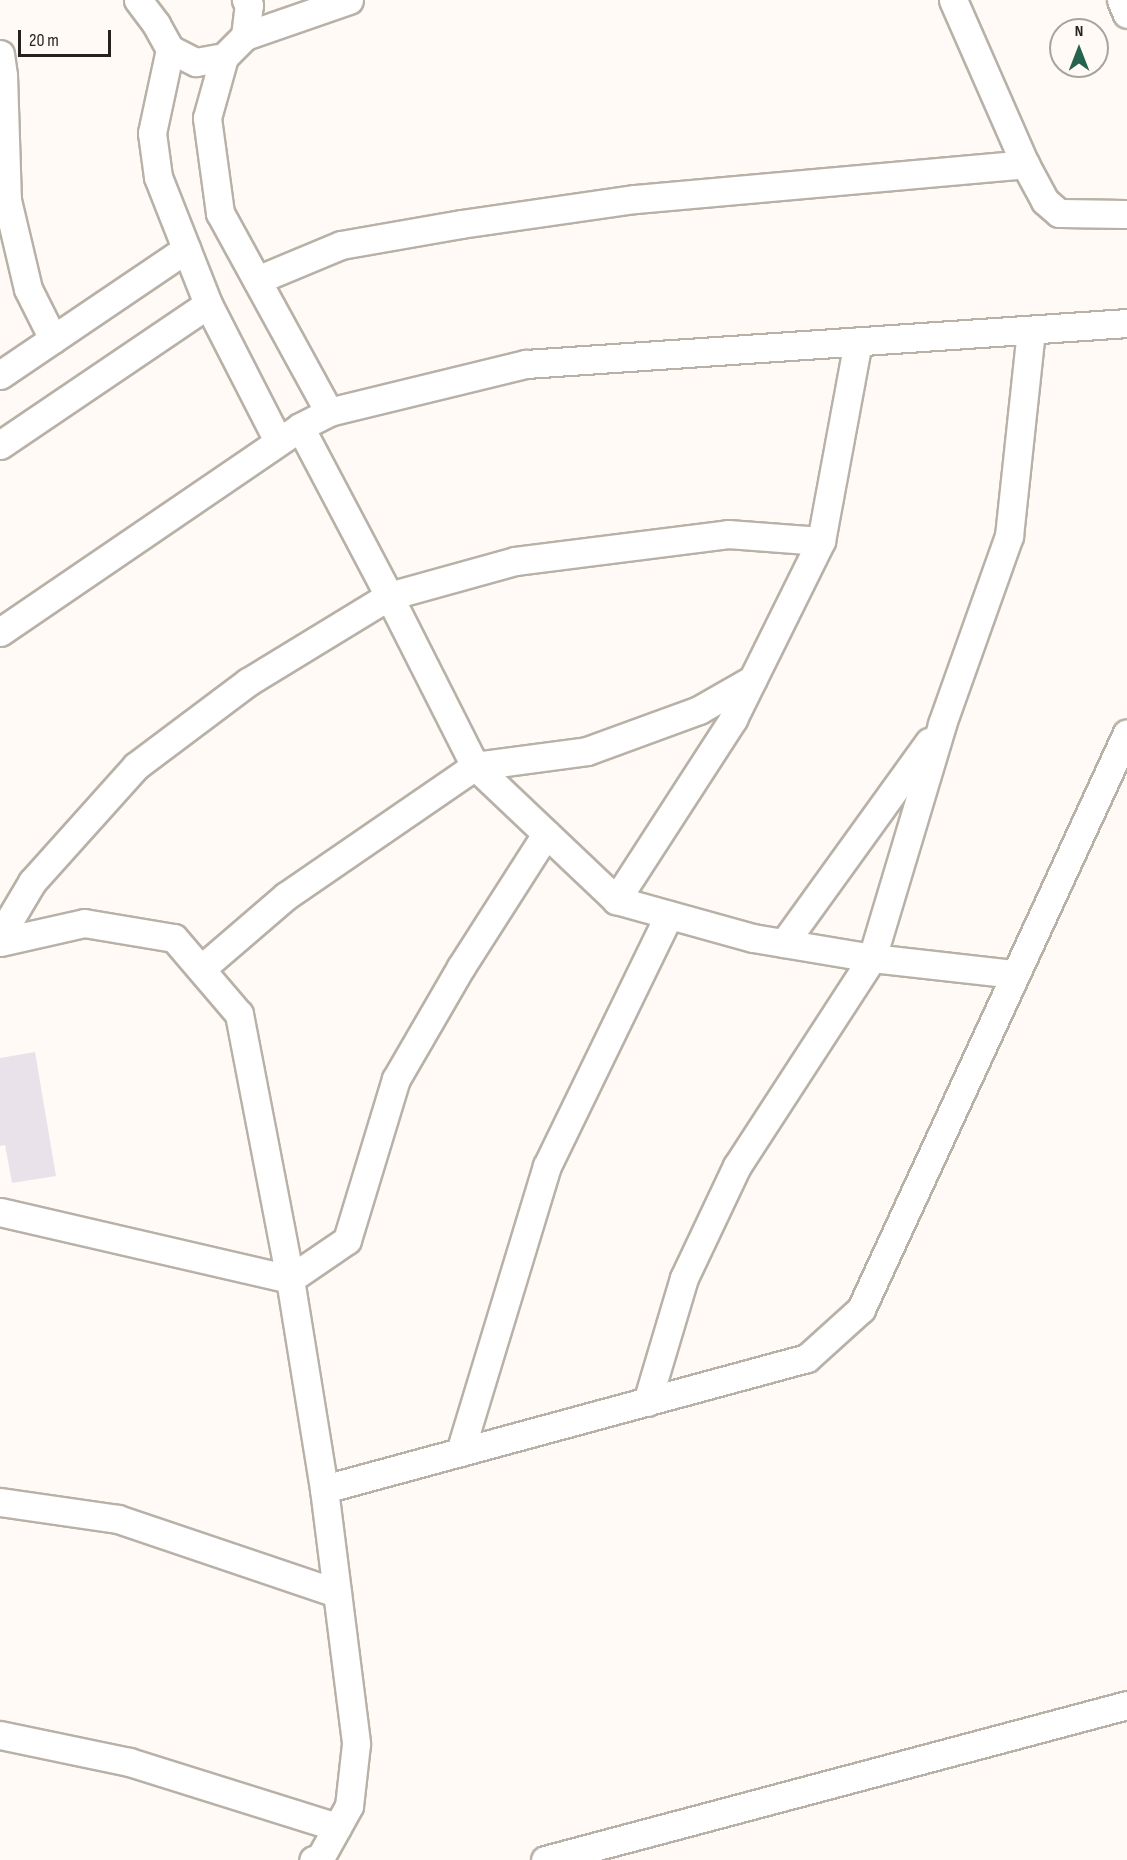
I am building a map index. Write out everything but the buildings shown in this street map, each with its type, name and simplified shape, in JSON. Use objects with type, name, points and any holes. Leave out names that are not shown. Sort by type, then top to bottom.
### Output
[{"type":"street","points":[[138,0],[158,12],[170,49],[152,133],[158,177],[208,304],[389,596],[475,766],[616,900],[753,938],[872,958],[1016,974]]},
{"type":"street","points":[[245,36],[249,5],[246,0]]},
{"type":"street","points":[[329,412],[220,213],[207,118],[224,57],[245,36],[349,0]]},
{"type":"street","points":[[953,0],[1025,164],[1045,201],[1059,213],[1127,214]]},
{"type":"street","points":[[1121,0],[1127,14]]},
{"type":"street","points":[[170,49],[196,62],[224,57]]},
{"type":"street","points":[[0,54],[3,75],[7,200],[28,289],[53,339]]},
{"type":"street","points":[[257,280],[341,245],[460,224],[635,199],[1025,164]]},
{"type":"street","points":[[0,375],[186,249]]},
{"type":"street","points":[[0,445],[208,304]]},
{"type":"street","points":[[0,632],[289,434],[329,412],[526,364],[1127,323]]},
{"type":"street","points":[[647,1402],[684,1278],[737,1166],[872,958],[942,724],[1009,536],[1031,330]]},
{"type":"street","points":[[616,900],[733,719],[820,541],[858,341]]},
{"type":"street","points":[[0,936],[32,882],[136,766],[248,681],[389,596],[515,561],[728,534],[820,541]]},
{"type":"street","points":[[201,969],[286,896],[475,766],[587,751],[699,710],[753,679]]},
{"type":"street","points":[[784,943],[942,724]]},
{"type":"street","points":[[324,1489],[807,1358],[861,1309],[1127,733]]},
{"type":"street","points":[[0,1212],[290,1279],[347,1240],[396,1078],[461,967],[546,834]]},
{"type":"street","points":[[460,1452],[547,1166],[669,915]]},
{"type":"street","points":[[0,942],[84,923],[174,938],[239,1014],[290,1279],[324,1489],[356,1744],[349,1806],[320,1858],[313,1860]]},
{"type":"street","points":[[0,1502],[118,1519],[337,1593]]},
{"type":"street","points":[[545,1860],[1127,1705]]},
{"type":"street","points":[[0,1735],[129,1762],[337,1827]]}]
